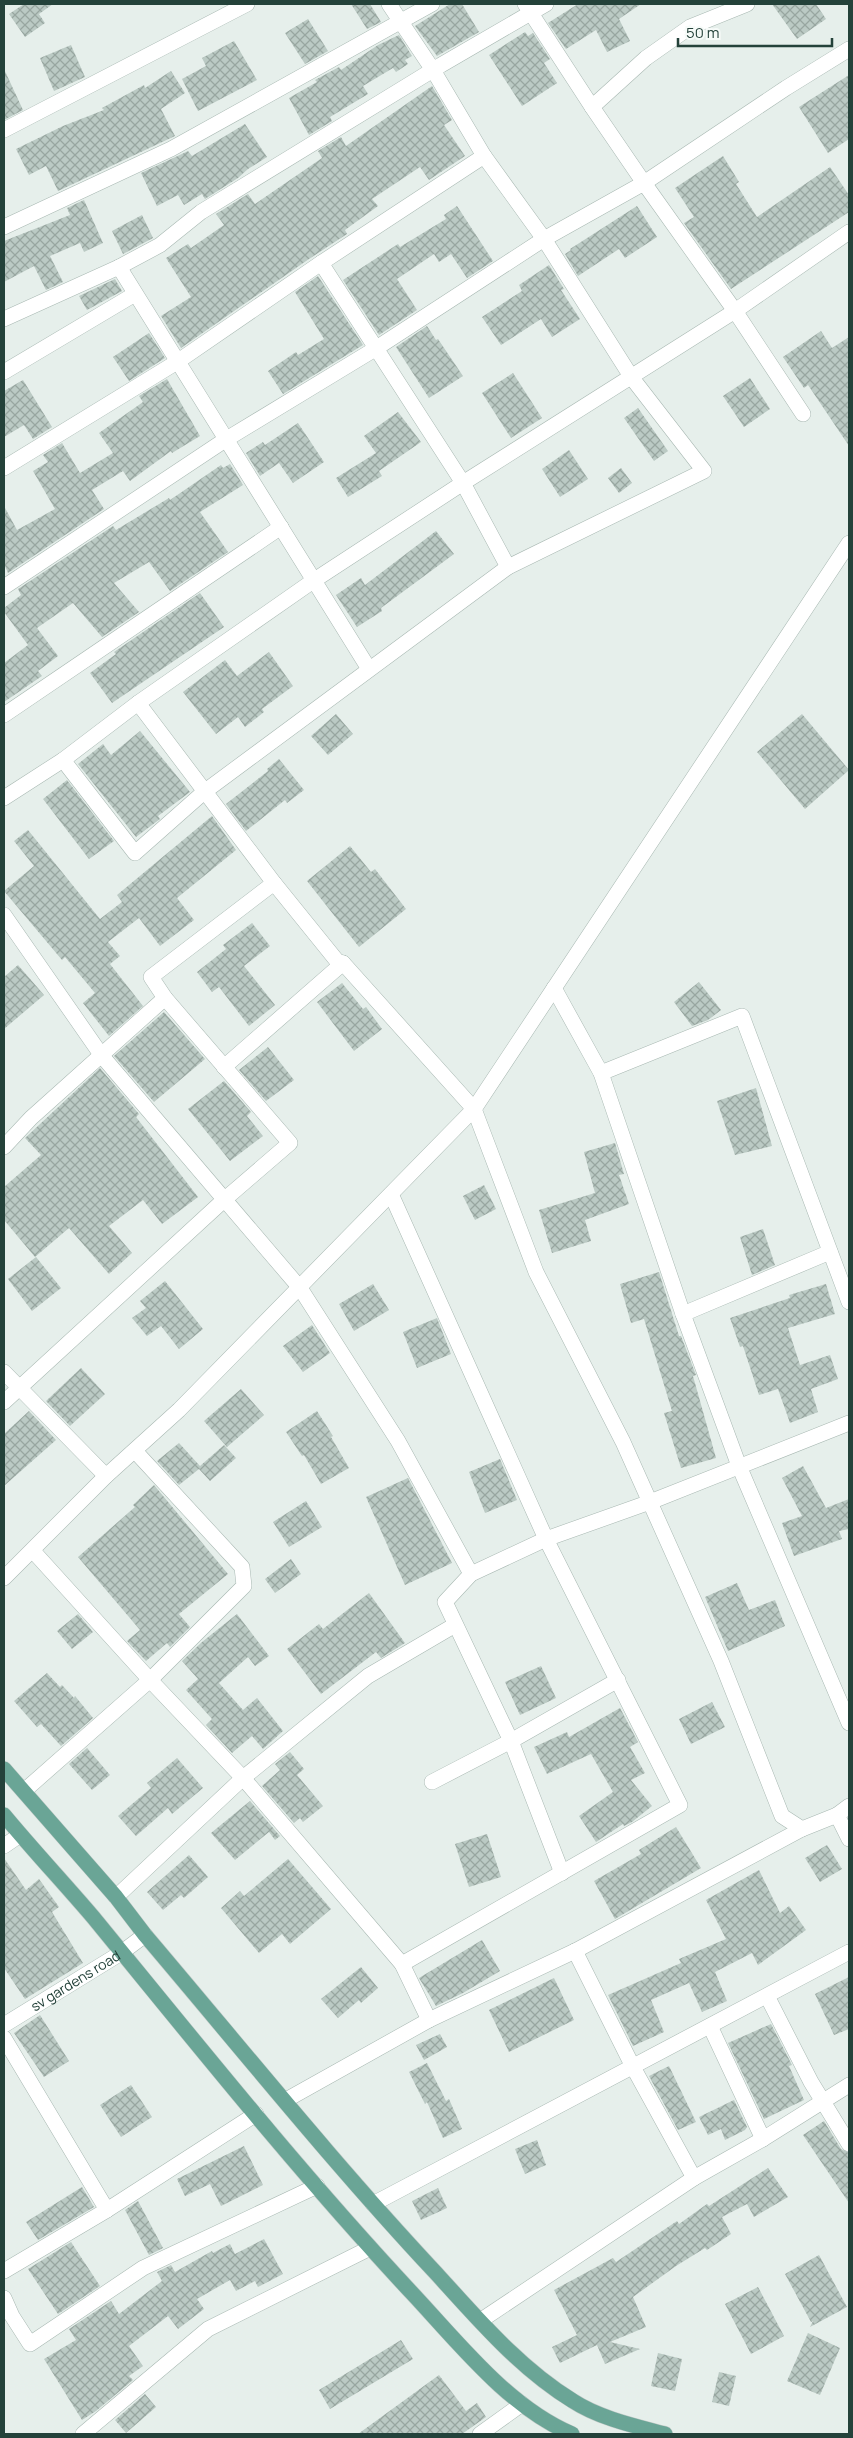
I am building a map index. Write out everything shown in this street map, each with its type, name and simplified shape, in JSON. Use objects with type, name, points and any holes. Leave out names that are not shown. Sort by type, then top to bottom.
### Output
[{"type":"main road","points":[[4,1769],[116,1897],[144,1934],[373,2204],[480,2321],[520,2360],[574,2402],[608,2416],[665,2434]]},
{"type":"main road","points":[[4,1815],[370,2248],[458,2342],[522,2404],[534,2414],[572,2434]]},
{"type":"street","points":[[4,130],[247,4]]},
{"type":"street","points":[[63,760],[135,853],[204,792],[508,567],[704,471],[632,378],[544,239],[484,156],[433,70],[389,4]]},
{"type":"street","points":[[4,227],[170,149],[432,4]]},
{"type":"street","points":[[4,319],[119,267],[160,245],[201,212],[433,70],[528,8],[546,4]]},
{"type":"street","points":[[592,107],[646,58],[690,27],[748,4]]},
{"type":"street","points":[[528,8],[592,107],[735,311],[803,414]]},
{"type":"street","points":[[4,587],[225,440],[375,349],[544,239],[644,183],[786,88],[849,49]]},
{"type":"street","points":[[4,468],[177,362],[321,263],[484,156]]},
{"type":"street","points":[[4,798],[63,760],[138,703],[314,582],[463,483],[632,378],[735,311],[849,232]]},
{"type":"street","points":[[321,263],[463,483],[508,567]]},
{"type":"street","points":[[119,267],[369,670]]},
{"type":"street","points":[[4,372],[135,294]]},
{"type":"street","points":[[4,715],[281,527]]},
{"type":"street","points":[[4,1578],[106,1476],[179,1410],[474,1109],[849,543]]},
{"type":"street","points":[[138,703],[274,884],[337,961],[343,963],[474,1109],[536,1272],[623,1442],[721,1661],[782,1816],[802,1829]]},
{"type":"street","points":[[4,1402],[225,1198],[290,1143],[165,998],[151,977],[274,884]]},
{"type":"street","points":[[4,915],[102,1056],[300,1288],[398,1441],[471,1574]]},
{"type":"street","points":[[224,1067],[343,963]]},
{"type":"street","points":[[554,988],[601,1073],[683,1314],[739,1466],[849,1723]]},
{"type":"street","points":[[4,1147],[31,1118],[165,998]]},
{"type":"street","points":[[601,1073],[742,1016],[849,1302]]},
{"type":"street","points":[[391,1194],[546,1539],[680,1805],[402,1964]]},
{"type":"street","points":[[683,1314],[830,1252]]},
{"type":"street","points":[[4,1372],[106,1476]]},
{"type":"street","points":[[562,1873],[511,1741],[454,1626],[445,1602],[471,1574],[546,1539],[650,1502],[849,1423]]},
{"type":"street","points":[[24,1791],[150,1680],[244,1586],[242,1566],[135,1450]]},
{"type":"street","points":[[33,1551],[150,1680],[243,1778],[402,1964],[429,2020]]},
{"type":"street","points":[[116,1897],[243,1778],[368,1676],[454,1626]]},
{"type":"street","points":[[432,1782],[511,1741],[618,1680]]},
{"type":"street","points":[[286,2100],[429,2020],[575,1951],[802,1829],[837,1815],[849,1806]]},
{"type":"street","points":[[837,1815],[849,1839]]},
{"type":"street","points":[[4,1846],[20,1835]]},
{"type":"street","name":"sv gardens road","points":[[4,2025],[121,1952],[144,1934]]},
{"type":"street","points":[[575,1951],[633,2067],[694,2178]]},
{"type":"street","points":[[373,2204],[849,1952]]},
{"type":"street","points":[[767,1996],[822,2102],[849,2144]]},
{"type":"street","points":[[710,2026],[763,2139]]},
{"type":"street","points":[[4,2038],[107,2210]]},
{"type":"street","points":[[480,2321],[694,2178],[763,2139],[849,2085]]},
{"type":"street","points":[[4,2271],[107,2210],[256,2114]]},
{"type":"street","points":[[4,2298],[8,2318],[30,2344],[143,2268],[316,2186]]},
{"type":"street","points":[[83,2434],[208,2328],[370,2248]]},
{"type":"street","points":[[480,2434],[522,2404]]},
{"type":"building","points":[[24,4],[53,4],[39,14],[45,23],[25,37],[9,14]]},
{"type":"building","points":[[351,4],[370,4],[381,22],[367,29]]},
{"type":"building","points":[[450,4],[462,4],[479,32],[437,56],[415,26]]},
{"type":"building","points":[[578,4],[641,4],[619,19],[630,41],[607,52],[596,30],[566,49],[548,23]]},
{"type":"building","points":[[772,4],[816,4],[826,19],[797,39]]},
{"type":"building","points":[[308,19],[328,51],[305,64],[285,33]]},
{"type":"building","points":[[525,32],[528,36],[533,33],[550,59],[544,63],[557,83],[522,106],[489,55]]},
{"type":"building","points":[[399,35],[412,56],[405,60],[408,64],[396,72],[393,68],[363,86],[368,94],[330,117],[332,121],[309,135],[289,98],[317,82],[315,80],[339,67],[341,70],[378,45]]},
{"type":"building","points":[[234,41],[257,80],[198,111],[182,79],[206,66],[202,58]]},
{"type":"building","points":[[71,45],[85,77],[54,91],[40,58]]},
{"type":"building","points":[[4,69],[23,110],[4,120]]},
{"type":"building","points":[[171,71],[185,93],[161,109],[175,136],[58,191],[46,166],[29,175],[16,149],[63,126],[104,110],[102,108],[144,85],[145,88]]},
{"type":"building","points":[[849,75],[849,139],[828,153],[799,107]]},
{"type":"building","points":[[432,86],[452,120],[444,125],[465,156],[429,180],[420,167],[372,199],[378,206],[345,230],[347,234],[181,348],[161,316],[191,297],[166,258],[188,244],[191,248],[224,225],[216,214],[248,194],[255,204],[322,158],[318,151],[341,137],[346,146]]},
{"type":"building","points":[[245,124],[267,157],[205,199],[202,194],[184,205],[178,195],[157,206],[141,173],[188,151],[192,156]]},
{"type":"building","points":[[723,156],[739,182],[736,184],[757,217],[830,167],[849,195],[849,212],[731,289],[684,223],[694,217],[675,188]]},
{"type":"building","points":[[84,200],[103,243],[84,252],[80,243],[50,256],[63,282],[46,290],[34,266],[4,282],[4,241],[70,215],[67,208]]},
{"type":"building","points":[[457,206],[493,261],[467,278],[451,254],[439,262],[434,254],[397,279],[417,310],[379,335],[343,280],[398,244],[400,247],[446,219],[444,215]]},
{"type":"building","points":[[637,206],[657,237],[625,258],[619,249],[578,276],[565,254]]},
{"type":"building","points":[[142,215],[153,238],[123,254],[112,231]]},
{"type":"building","points":[[549,265],[564,289],[561,290],[580,319],[552,337],[541,319],[501,345],[482,317],[522,291],[519,285]]},
{"type":"building","points":[[318,276],[363,345],[283,394],[268,371],[296,352],[298,355],[324,339],[295,292]]},
{"type":"building","points":[[115,279],[122,291],[87,310],[79,296]]},
{"type":"building","points":[[427,326],[463,376],[429,398],[396,347]]},
{"type":"building","points":[[821,331],[832,348],[849,337],[849,446],[808,385],[804,388],[783,357]]},
{"type":"building","points":[[149,333],[165,358],[129,381],[113,357]]},
{"type":"building","points":[[513,373],[542,418],[511,438],[482,393]]},
{"type":"building","points":[[750,378],[770,409],[744,427],[723,396]]},
{"type":"building","points":[[167,379],[200,436],[172,453],[171,451],[130,481],[123,471],[92,490],[104,509],[8,573],[4,564],[4,506],[17,530],[55,509],[33,471],[48,462],[43,455],[62,443],[80,473],[113,453],[99,433],[143,402],[139,396]]},
{"type":"building","points":[[23,380],[52,427],[33,439],[24,425],[4,437],[4,391]]},
{"type":"building","points":[[638,408],[668,451],[654,461],[624,418]]},
{"type":"building","points":[[398,412],[421,442],[379,471],[382,476],[348,497],[336,478],[376,453],[364,436]]},
{"type":"building","points":[[298,423],[324,462],[293,483],[279,463],[260,476],[246,453],[263,442],[265,445]]},
{"type":"building","points":[[569,450],[588,479],[560,497],[542,469]]},
{"type":"building","points":[[230,464],[243,485],[200,512],[228,552],[170,591],[149,562],[114,583],[139,612],[102,637],[73,603],[37,628],[58,656],[38,671],[42,676],[4,702],[4,663],[28,645],[4,612],[4,608],[21,595],[18,589],[113,526],[116,530],[169,498],[170,500],[221,465],[223,468]]},
{"type":"building","points":[[621,468],[632,483],[619,493],[608,478]]},
{"type":"building","points":[[436,531],[454,554],[381,608],[382,611],[357,627],[336,595],[361,578],[365,585]]},
{"type":"building","points":[[200,593],[224,627],[112,703],[90,673],[116,654],[114,652]]},
{"type":"building","points":[[269,652],[293,686],[262,709],[264,712],[245,727],[238,717],[216,734],[183,692],[225,660],[237,676]]},
{"type":"building","points":[[336,714],[353,734],[328,755],[311,736]]},
{"type":"building","points":[[802,714],[849,770],[805,809],[757,752]]},
{"type":"building","points":[[140,731],[190,792],[158,816],[160,819],[136,837],[78,764],[103,744],[111,755]]},
{"type":"building","points":[[279,759],[304,790],[287,803],[285,800],[246,831],[226,804],[268,771],[267,769]]},
{"type":"building","points":[[67,780],[114,841],[89,859],[43,799]]},
{"type":"building","points":[[212,816],[236,850],[177,898],[194,920],[160,946],[139,918],[108,942],[120,956],[110,964],[143,1006],[109,1036],[83,1003],[95,993],[65,957],[62,960],[4,891],[34,866],[14,841],[28,830],[100,919],[122,902],[117,895]]},
{"type":"building","points":[[350,846],[371,872],[375,869],[406,909],[359,947],[307,881]]},
{"type":"building","points":[[252,923],[270,946],[244,966],[275,1005],[249,1026],[219,987],[212,992],[197,972],[226,949],[223,945]]},
{"type":"building","points":[[18,965],[44,995],[4,1029],[4,977]]},
{"type":"building","points":[[699,982],[721,1010],[708,1020],[692,1026],[674,1002]]},
{"type":"building","points":[[342,983],[363,1009],[366,1007],[382,1029],[354,1051],[317,1002]]},
{"type":"building","points":[[164,1012],[205,1059],[154,1102],[114,1056]]},
{"type":"building","points":[[268,1047],[294,1080],[266,1101],[239,1070]]},
{"type":"building","points":[[100,1068],[139,1114],[136,1117],[198,1197],[162,1224],[143,1200],[109,1226],[132,1253],[109,1274],[69,1228],[35,1257],[4,1220],[4,1187],[41,1155],[25,1138]]},
{"type":"building","points":[[224,1081],[251,1112],[247,1116],[263,1136],[230,1161],[188,1109]]},
{"type":"building","points":[[756,1088],[772,1146],[735,1155],[717,1101]]},
{"type":"building","points":[[615,1143],[624,1174],[619,1175],[629,1204],[585,1220],[591,1241],[552,1253],[539,1210],[595,1193],[584,1152]]},
{"type":"building","points":[[484,1185],[496,1209],[475,1220],[463,1196]]},
{"type":"building","points":[[763,1229],[775,1265],[752,1275],[740,1237]]},
{"type":"building","points":[[36,1257],[61,1288],[32,1311],[8,1279]]},
{"type":"building","points":[[659,1272],[679,1336],[681,1336],[696,1375],[693,1376],[716,1458],[681,1468],[664,1413],[672,1411],[644,1319],[631,1323],[620,1284]]},
{"type":"building","points":[[165,1281],[203,1329],[179,1349],[161,1326],[147,1336],[132,1318],[146,1308],[140,1301]]},
{"type":"building","points":[[373,1284],[389,1310],[354,1331],[339,1304]]},
{"type":"building","points":[[826,1284],[835,1314],[788,1328],[800,1365],[830,1355],[838,1379],[811,1389],[818,1412],[790,1423],[778,1389],[759,1395],[743,1346],[740,1347],[730,1318],[790,1298],[789,1295]]},
{"type":"building","points":[[437,1318],[451,1354],[417,1368],[403,1332]]},
{"type":"building","points":[[312,1325],[330,1353],[303,1372],[283,1346]]},
{"type":"building","points":[[81,1368],[105,1394],[70,1426],[46,1401]]},
{"type":"building","points":[[241,1389],[264,1415],[227,1447],[204,1421]]},
{"type":"building","points":[[29,1411],[56,1440],[4,1486],[4,1434]]},
{"type":"building","points":[[317,1411],[333,1436],[331,1437],[349,1468],[321,1484],[304,1455],[302,1456],[286,1432]]},
{"type":"building","points":[[179,1443],[200,1466],[224,1445],[236,1458],[210,1481],[199,1469],[179,1485],[157,1461]]},
{"type":"building","points":[[500,1459],[517,1500],[485,1513],[469,1472]]},
{"type":"building","points":[[803,1466],[826,1508],[849,1499],[849,1529],[839,1531],[842,1539],[794,1556],[782,1523],[802,1516],[782,1478]]},
{"type":"building","points":[[408,1478],[452,1563],[405,1585],[366,1497]]},
{"type":"building","points":[[154,1485],[228,1574],[179,1614],[190,1627],[170,1647],[167,1643],[146,1661],[127,1641],[140,1630],[78,1557],[135,1507],[133,1505]]},
{"type":"building","points":[[306,1501],[322,1527],[289,1547],[273,1522]]},
{"type":"building","points":[[291,1559],[301,1574],[275,1593],[265,1579]]},
{"type":"building","points":[[737,1583],[749,1610],[775,1600],[785,1626],[728,1651],[705,1597]]},
{"type":"building","points":[[369,1593],[405,1643],[381,1658],[376,1652],[321,1694],[287,1649],[319,1624],[323,1629]]},
{"type":"building","points":[[78,1614],[93,1632],[72,1649],[57,1631]]},
{"type":"building","points":[[237,1614],[269,1656],[255,1666],[248,1657],[219,1683],[243,1710],[257,1698],[283,1731],[263,1749],[252,1736],[232,1753],[206,1725],[212,1719],[186,1690],[198,1679],[182,1661]]},
{"type":"building","points":[[541,1666],[556,1698],[520,1715],[505,1682]]},
{"type":"building","points":[[47,1673],[60,1687],[62,1685],[74,1698],[75,1696],[93,1718],[61,1746],[41,1724],[37,1727],[14,1701]]},
{"type":"building","points":[[712,1702],[725,1727],[691,1744],[679,1719]]},
{"type":"building","points":[[620,1708],[638,1742],[630,1747],[645,1773],[631,1780],[652,1806],[632,1822],[624,1826],[623,1824],[596,1842],[579,1816],[613,1792],[591,1754],[547,1774],[534,1747],[567,1732],[569,1737]]},
{"type":"building","points":[[87,1748],[110,1775],[92,1790],[69,1764]]},
{"type":"building","points":[[290,1752],[304,1769],[297,1775],[323,1806],[303,1822],[300,1818],[294,1823],[262,1786],[280,1770],[275,1764]]},
{"type":"building","points":[[177,1758],[203,1788],[172,1814],[168,1808],[136,1836],[118,1816],[151,1788],[147,1783]]},
{"type":"building","points":[[250,1801],[280,1836],[275,1840],[269,1832],[235,1860],[211,1833]]},
{"type":"building","points":[[676,1827],[701,1868],[615,1919],[594,1881],[641,1854],[639,1850]]},
{"type":"building","points":[[487,1834],[501,1877],[469,1887],[455,1844]]},
{"type":"building","points":[[827,1845],[842,1869],[820,1882],[805,1858]]},
{"type":"building","points":[[189,1855],[208,1877],[184,1898],[181,1895],[163,1910],[147,1892]]},
{"type":"building","points":[[4,1858],[26,1890],[39,1879],[59,1907],[52,1912],[83,1963],[25,1999],[4,1968]]},
{"type":"building","points":[[288,1859],[331,1909],[290,1944],[282,1934],[259,1953],[221,1908],[240,1891],[244,1896]]},
{"type":"building","points":[[759,1870],[780,1913],[789,1906],[806,1930],[758,1965],[752,1953],[715,1972],[727,2001],[702,2012],[689,1983],[651,2000],[664,2032],[633,2046],[608,1995],[681,1963],[679,1959],[726,1939],[706,1900]]},
{"type":"building","points":[[482,1940],[500,1971],[463,1993],[436,2006],[419,1978]]},
{"type":"building","points":[[361,1967],[378,1988],[361,2003],[359,2000],[338,2018],[321,1999]]},
{"type":"building","points":[[849,1977],[849,2029],[834,2035],[815,1994]]},
{"type":"building","points":[[554,1978],[574,2020],[509,2052],[489,2010]]},
{"type":"building","points":[[40,2015],[69,2061],[44,2077],[14,2033]]},
{"type":"building","points":[[771,2024],[792,2065],[789,2066],[804,2100],[764,2119],[728,2043]]},
{"type":"building","points":[[440,2034],[447,2047],[424,2060],[416,2045]]},
{"type":"building","points":[[427,2063],[446,2101],[449,2099],[462,2129],[443,2138],[427,2102],[425,2104],[409,2072]]},
{"type":"building","points":[[669,2066],[696,2122],[678,2130],[649,2076]]},
{"type":"building","points":[[131,2085],[152,2117],[121,2137],[100,2105]]},
{"type":"building","points":[[734,2100],[747,2127],[745,2130],[725,2140],[721,2129],[708,2135],[699,2117]]},
{"type":"building","points":[[824,2121],[841,2149],[849,2153],[849,2203],[803,2135]]},
{"type":"building","points":[[537,2140],[546,2165],[525,2174],[515,2149]]},
{"type":"building","points":[[244,2146],[263,2185],[221,2206],[210,2184],[185,2196],[177,2179]]},
{"type":"building","points":[[768,2168],[788,2197],[754,2217],[747,2204],[722,2217],[731,2234],[707,2250],[705,2248],[676,2266],[633,2297],[646,2327],[610,2342],[640,2349],[605,2364],[597,2345],[560,2363],[552,2347],[577,2335],[554,2290],[613,2258],[616,2262],[677,2221],[679,2224],[707,2204],[709,2206]]},
{"type":"building","points":[[82,2187],[94,2207],[38,2240],[26,2222]]},
{"type":"building","points":[[438,2188],[447,2208],[421,2220],[412,2201]]},
{"type":"building","points":[[138,2201],[163,2248],[149,2255],[125,2210]]},
{"type":"building","points":[[264,2239],[283,2274],[258,2287],[255,2281],[236,2291],[230,2280],[197,2299],[204,2309],[178,2329],[168,2316],[129,2346],[143,2366],[129,2376],[133,2380],[96,2411],[82,2420],[44,2359],[76,2340],[69,2329],[111,2301],[119,2314],[162,2281],[157,2272],[171,2265],[175,2272],[212,2251],[213,2253],[230,2244],[235,2254]]},
{"type":"building","points":[[71,2242],[100,2286],[58,2314],[28,2269]]},
{"type":"building","points":[[819,2255],[847,2307],[810,2327],[813,2321],[811,2322],[785,2274]]},
{"type":"building","points":[[758,2287],[784,2336],[751,2354],[725,2304]]},
{"type":"building","points":[[808,2333],[840,2348],[820,2395],[787,2381]]},
{"type":"building","points":[[401,2340],[413,2359],[330,2409],[319,2390]]},
{"type":"building","points":[[658,2353],[682,2359],[675,2391],[651,2386]]},
{"type":"building","points":[[719,2372],[736,2376],[729,2406],[712,2402]]},
{"type":"building","points":[[439,2375],[466,2411],[477,2403],[486,2417],[462,2434],[358,2434]]},
{"type":"building","points":[[145,2394],[156,2407],[126,2433],[115,2420]]}]
